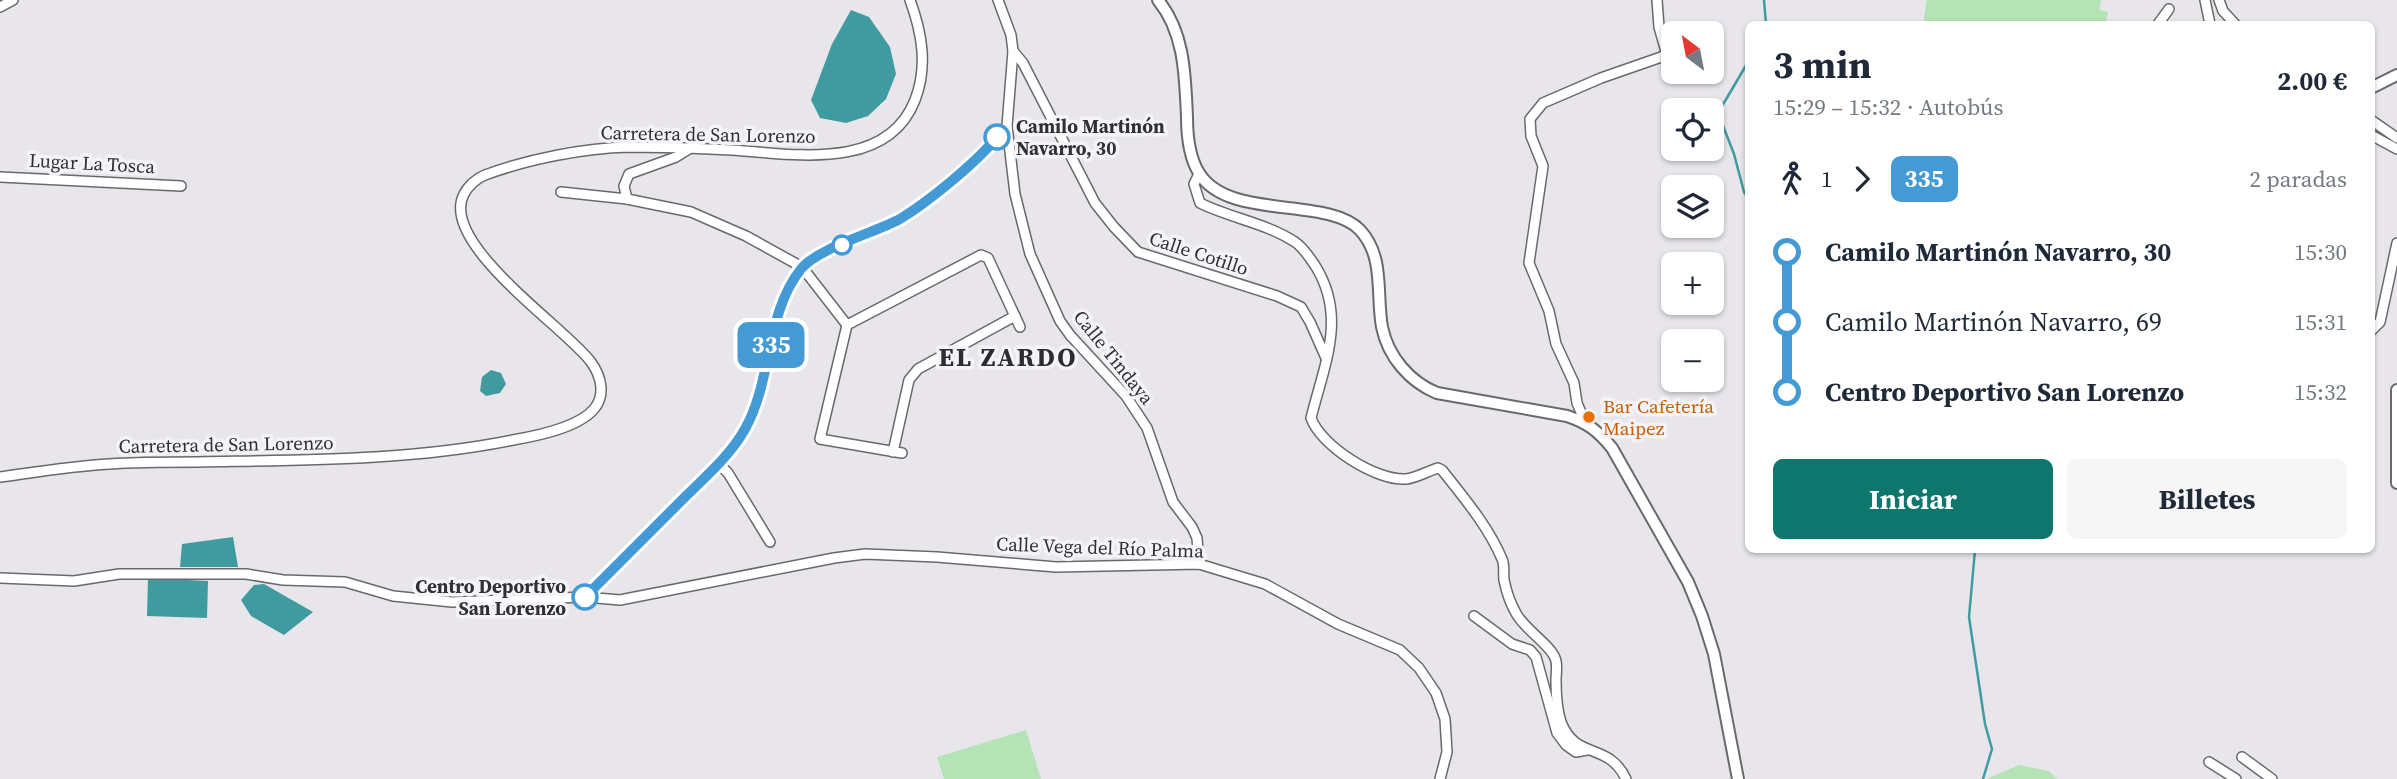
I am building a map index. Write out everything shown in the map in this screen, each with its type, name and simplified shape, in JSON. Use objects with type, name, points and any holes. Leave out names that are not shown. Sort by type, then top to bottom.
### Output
[{"type":"main road","points":[[1158,0],[1177,33],[1185,67],[1187,132],[1192,157],[1199,174],[1210,186],[1227,196],[1244,201],[1337,217],[1359,228],[1371,245],[1378,272],[1382,328],[1392,353],[1405,372],[1420,386],[1437,393],[1567,416],[1585,422],[1598,431],[1612,449],[1688,582],[1698,605],[1714,654],[1738,779]]},
{"type":"main road","points":[[2375,86],[2397,75]]},
{"type":"main road","points":[[2397,390],[2397,483]]},
{"type":"street","points":[[0,7],[13,0]]},
{"type":"street","name":"Carretera de San Lorenzo","points":[[0,477],[110,464],[375,458],[482,446],[540,435],[576,422],[593,411],[602,396],[600,380],[592,363],[523,300],[472,241],[462,222],[460,204],[466,190],[481,176],[573,152],[625,147],[808,155],[848,152],[875,144],[894,133],[909,115],[921,84],[923,51],[918,20],[911,0]]},
{"type":"street","points":[[998,0],[1011,35],[1013,51]]},
{"type":"street","points":[[1585,422],[1577,403],[1574,383],[1556,344],[1549,311],[1529,263],[1543,166],[1531,136],[1530,119],[1543,103],[1601,78],[1667,55],[1659,27],[1657,0]]},
{"type":"street","points":[[2205,0],[2209,21]]},
{"type":"street","points":[[2219,0],[2223,11],[2232,21]]},
{"type":"street","points":[[2160,21],[2169,9]]},
{"type":"street","name":"Calle Tindaya","points":[[1013,51],[1007,126],[1014,194],[1020,222],[1036,267],[1060,321],[1126,396],[1147,428],[1173,502],[1197,538],[1199,564]]},
{"type":"street","name":"Calle Cotillo","points":[[1013,51],[1041,97],[1095,203],[1138,252],[1278,296],[1301,307],[1326,358]]},
{"type":"street","points":[[2375,123],[2397,138]]},
{"type":"street","points":[[585,597],[719,464],[744,431],[755,410],[781,307],[789,287],[802,267],[822,254],[899,219],[920,205],[987,149],[1007,126]]},
{"type":"street","points":[[2375,137],[2397,149]]},
{"type":"street","points":[[627,199],[624,186],[629,174],[676,157],[691,148]]},
{"type":"street","points":[[1199,174],[1194,184],[1200,202],[1296,243],[1309,256],[1323,278],[1331,303],[1333,335],[1311,418],[1315,430],[1335,450],[1376,473],[1408,479],[1438,468],[1442,470],[1477,515],[1503,561],[1504,580],[1516,614],[1528,630],[1550,649],[1556,660],[1561,721],[1573,741],[1587,750],[1613,759],[1626,779]]},
{"type":"street","name":"Lugar La Tosca","points":[[0,177],[181,186]]},
{"type":"street","points":[[561,192],[627,199],[691,212],[746,236],[802,267],[847,325]]},
{"type":"street","points":[[2375,327],[2380,322],[2397,243]]},
{"type":"street","points":[[1015,316],[918,369],[909,380],[898,453],[820,439],[847,325],[981,255],[988,258],[1015,316],[1020,327]]},
{"type":"street","points":[[719,464],[770,542]]},
{"type":"street","name":"Calle Vega del Río Palma","points":[[0,578],[74,581],[119,573],[246,574],[284,580],[345,582],[393,596],[452,603],[585,597],[620,600],[865,554],[937,557],[1056,568],[1199,564],[1265,584],[1338,624],[1399,650],[1419,668],[1436,693],[1445,719],[1447,752],[1440,779]]},
{"type":"street","points":[[1474,616],[1512,644],[1530,650],[1536,657],[1557,733],[1566,745],[1576,752],[1587,750]]},
{"type":"street","points":[[2242,757],[2272,779]]},
{"type":"street","points":[[2209,762],[2236,779]]},
{"type":"green space","points":[[1927,0],[2101,0],[2099,10],[2108,12],[2106,21],[1924,21]]},
{"type":"green space","points":[[1026,730],[1041,779],[944,779],[937,757]]},
{"type":"green space","points":[[2019,765],[2049,771],[2057,779],[1987,779]]},
{"type":"water","points":[[851,10],[869,17],[890,47],[896,74],[886,99],[868,116],[846,123],[820,118],[811,100],[832,44]]},
{"type":"water","points":[[491,370],[501,373],[506,384],[500,393],[486,396],[480,391],[482,377]]},
{"type":"water","points":[[233,537],[238,567],[180,567],[182,544]]},
{"type":"water","points":[[148,578],[208,581],[207,618],[147,616]]},
{"type":"water","points":[[264,584],[313,612],[284,635],[251,616],[241,600],[254,585]]},
{"type":"waterway","points":[[1764,0],[1766,21]]},
{"type":"waterway","points":[[1745,67],[1718,113],[1734,154],[1745,194]]},
{"type":"waterway","points":[[1975,553],[1969,617],[1985,724],[1992,749],[1983,779]]},
{"type":"bus line","name":"335","points":[[585,597],[719,464],[744,431],[755,410],[781,307],[789,287],[802,267],[822,254],[899,219],[920,205],[987,149],[997,137]]},
{"type":"place","name":"Camilo Martinón Navarro, 30","points":[[997,137]]},
{"type":"place","name":"Bar Cafetería Maipez","points":[[1589,417]]},
{"type":"place","name":"Centro Deportivo San Lorenzo","points":[[585,597]]},
{"type":"district","name":"EL ZARDO","points":[[1008,357]]}]
